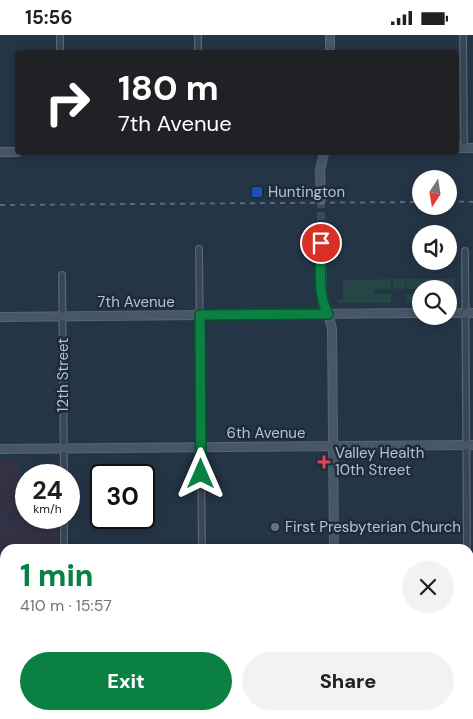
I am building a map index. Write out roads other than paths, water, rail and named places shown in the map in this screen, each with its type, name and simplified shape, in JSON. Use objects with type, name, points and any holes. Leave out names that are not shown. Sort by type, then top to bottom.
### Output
[{"type":"street","points":[[60,35],[60,50]]},
{"type":"street","points":[[198,35],[198,50]]},
{"type":"street","points":[[330,35],[330,50]]},
{"type":"street","points":[[463,35],[460,148],[473,148]]},
{"type":"street","points":[[0,152],[15,152]]},
{"type":"street","points":[[320,200],[320,170],[324,155]]},
{"type":"street","points":[[321,243],[321,288],[323,302],[332,328],[334,544]]},
{"type":"street","points":[[199,249],[202,544]]},
{"type":"street","points":[[465,251],[469,313],[470,445],[467,544]]},
{"type":"street","name":"12th Street","points":[[62,275],[64,464]]},
{"type":"street","name":"7th Avenue","points":[[0,317],[412,313]]},
{"type":"street","name":"6th Avenue","points":[[0,449],[470,445]]},
{"type":"street","points":[[64,529],[64,544]]},
{"type":"tunnel","points":[[321,200],[321,243]]},
{"type":"railway","points":[[458,201],[473,202]]},
{"type":"railway","points":[[0,205],[412,202]]},
{"type":"place","name":"Huntington","points":[[257,192]]},
{"type":"place","name":"Valley Health 10th Street","points":[[324,462]]},
{"type":"place","name":"First Presbyterian Church","points":[[275,527]]}]
